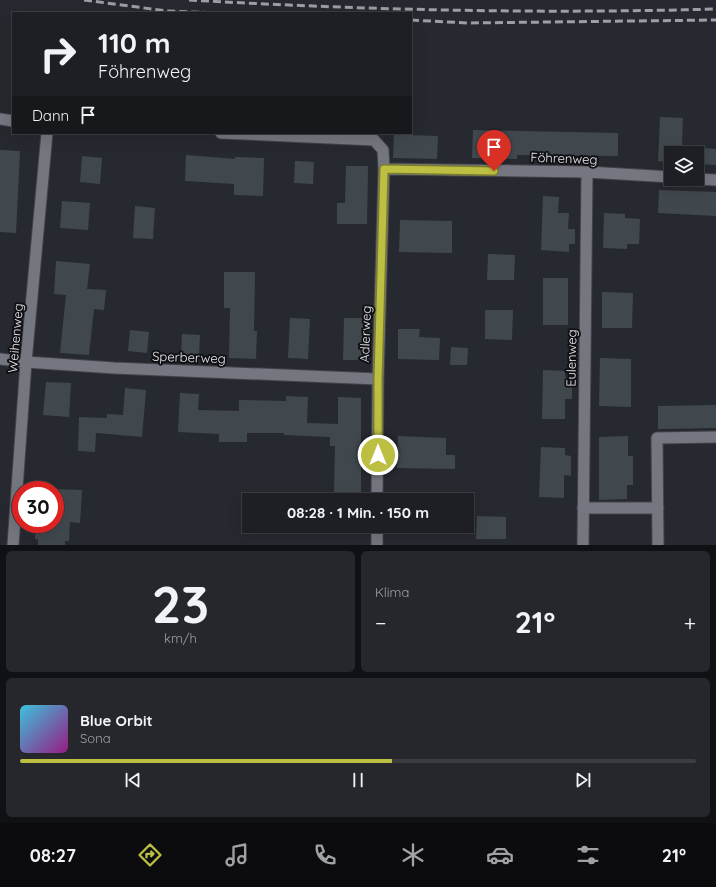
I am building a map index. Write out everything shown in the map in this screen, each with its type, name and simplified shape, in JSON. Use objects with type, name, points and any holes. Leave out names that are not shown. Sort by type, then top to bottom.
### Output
[{"type":"street","points":[[0,119],[12,121]]},
{"type":"street","name":"Weihenweg","points":[[13,545],[26,362],[47,134]]},
{"type":"street","name":"Adlerweg","points":[[243,134],[374,140],[383,150],[384,169],[378,379],[377,493]]},
{"type":"street","name":"Föhrenweg","points":[[384,169],[587,172],[664,177]]},
{"type":"street","name":"Eulenweg","points":[[582,545],[587,172]]},
{"type":"street","points":[[704,179],[716,180]]},
{"type":"street","name":"Sperberweg","points":[[0,359],[114,368],[378,379]]},
{"type":"street","points":[[658,545],[657,438],[716,437]]},
{"type":"street","points":[[583,508],[658,508]]},
{"type":"street","points":[[377,533],[377,545]]},
{"type":"building","points":[[660,117],[683,118],[682,146],[664,146],[664,161],[658,161]]},
{"type":"building","points":[[473,130],[618,133],[618,156],[517,155],[517,159],[472,158]]},
{"type":"building","points":[[394,134],[438,136],[437,159],[393,158]]},
{"type":"building","points":[[704,148],[716,149],[716,165],[704,164]]},
{"type":"building","points":[[0,150],[20,151],[16,233],[0,232]]},
{"type":"building","points":[[186,155],[235,159],[235,157],[264,158],[263,196],[234,195],[234,184],[185,181]]},
{"type":"building","points":[[82,156],[102,158],[100,184],[80,182]]},
{"type":"building","points":[[295,161],[314,162],[313,184],[294,183]]},
{"type":"building","points":[[346,166],[368,166],[367,224],[337,224],[337,203],[345,203]]},
{"type":"building","points":[[659,190],[716,192],[716,216],[658,213]]},
{"type":"building","points":[[543,196],[559,197],[558,213],[569,213],[568,229],[575,229],[575,244],[569,244],[569,252],[541,250]]},
{"type":"building","points":[[62,201],[90,203],[88,230],[60,228]]},
{"type":"building","points":[[135,206],[155,208],[153,239],[133,238]]},
{"type":"building","points":[[604,213],[625,214],[625,218],[640,219],[639,244],[627,244],[627,249],[603,248]]},
{"type":"building","points":[[400,220],[452,221],[452,253],[399,252]]},
{"type":"building","points":[[488,254],[515,255],[514,280],[487,280]]},
{"type":"building","points":[[56,261],[90,264],[87,289],[106,290],[104,310],[94,309],[89,355],[60,353],[66,295],[54,294]]},
{"type":"building","points":[[224,272],[255,272],[254,331],[257,331],[256,359],[229,358],[230,308],[224,308]]},
{"type":"building","points":[[543,278],[568,278],[568,325],[543,325]]},
{"type":"building","points":[[602,292],[633,293],[632,328],[602,328]]},
{"type":"building","points":[[485,310],[513,310],[512,340],[485,339]]},
{"type":"building","points":[[290,318],[310,319],[308,359],[288,358]]},
{"type":"building","points":[[344,318],[364,318],[363,360],[343,360]]},
{"type":"building","points":[[398,329],[420,329],[419,337],[440,338],[439,360],[398,359]]},
{"type":"building","points":[[130,330],[149,332],[147,353],[128,351]]},
{"type":"building","points":[[182,334],[200,335],[199,355],[181,355]]},
{"type":"building","points":[[451,347],[468,348],[467,365],[450,365]]},
{"type":"building","points":[[600,358],[631,359],[631,407],[599,406]]},
{"type":"building","points":[[543,370],[565,371],[565,377],[572,377],[572,399],[565,399],[565,419],[542,419]]},
{"type":"building","points":[[46,382],[71,383],[69,417],[43,415]]},
{"type":"building","points":[[125,388],[146,390],[142,437],[96,433],[95,452],[78,451],[79,417],[107,418],[107,414],[123,415]]},
{"type":"building","points":[[180,393],[199,394],[198,410],[239,411],[239,400],[286,401],[286,396],[308,397],[307,423],[338,424],[338,397],[361,398],[361,493],[334,493],[335,446],[330,446],[330,437],[284,435],[284,433],[247,433],[247,442],[219,442],[219,434],[178,432]]},
{"type":"building","points":[[716,405],[716,428],[658,429],[658,406]]},
{"type":"building","points":[[398,436],[446,438],[446,455],[455,455],[455,469],[397,468]]},
{"type":"building","points":[[628,436],[628,456],[633,456],[633,485],[627,485],[627,499],[599,500],[599,437]]},
{"type":"building","points":[[541,447],[565,448],[565,455],[571,456],[571,476],[564,475],[564,498],[539,497]]},
{"type":"building","points":[[64,489],[82,490],[80,523],[70,522],[69,541],[65,541],[65,545],[38,545],[38,539],[35,539],[35,533],[64,533]]},
{"type":"building","points":[[477,516],[506,517],[506,539],[476,539]]},
{"type":"railway","points":[[84,0],[167,11],[194,12]]},
{"type":"railway","points":[[189,0],[386,9],[518,11],[716,9]]},
{"type":"railway","points":[[412,20],[467,23],[716,20]]},
{"type":"route","points":[[378,455],[378,379],[384,169],[494,171]]}]
